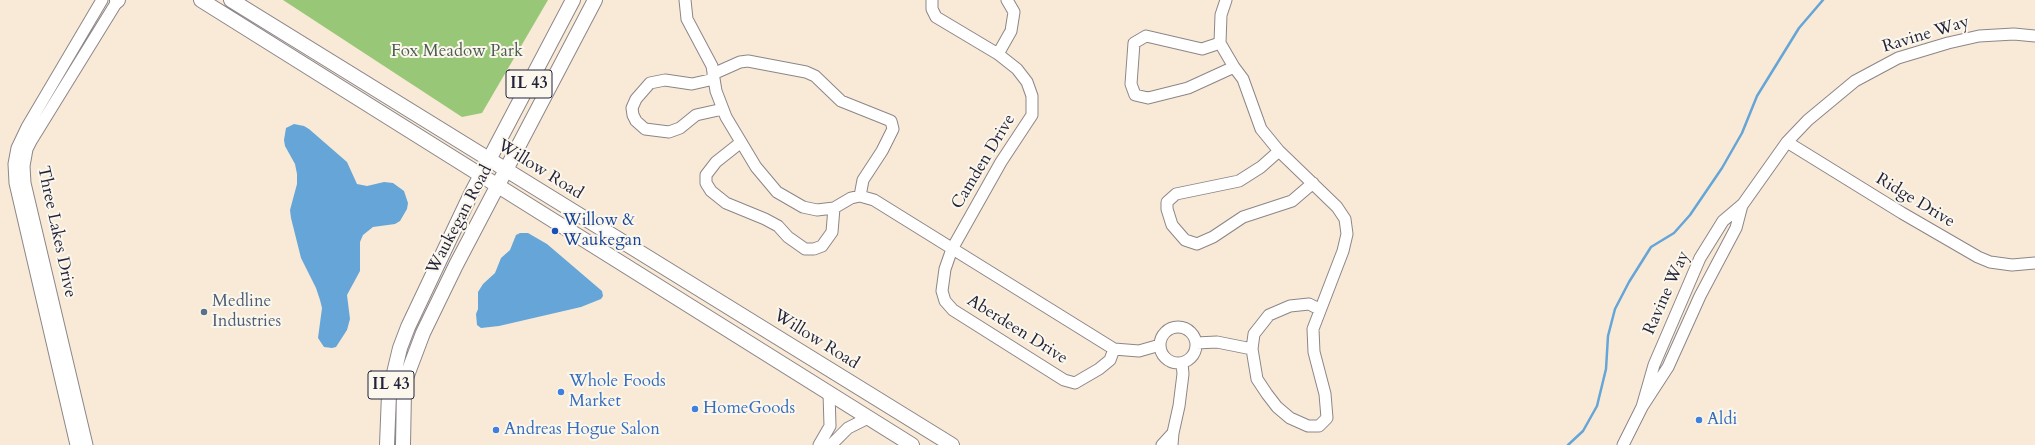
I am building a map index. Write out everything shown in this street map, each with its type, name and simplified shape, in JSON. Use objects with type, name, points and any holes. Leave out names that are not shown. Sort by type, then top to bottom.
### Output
[{"type":"main road","name":"Willow Road","points":[[202,0],[912,445]]},
{"type":"main road","name":"Willow Road","points":[[232,0],[952,445]]},
{"type":"main road","name":"Waukegan Road","points":[[387,445],[389,394],[400,348],[408,327],[489,160],[572,0]]},
{"type":"main road","name":"Waukegan Road","points":[[403,445],[404,391],[406,378],[430,317],[595,0]]},
{"type":"street","name":"Three Lakes Drive","points":[[76,445],[15,183],[14,164],[17,148],[27,127],[102,0]]},
{"type":"street","name":"Three Lakes Drive","points":[[87,445],[25,183],[24,166],[26,154],[31,141],[118,0]]},
{"type":"street","points":[[684,0],[687,19],[712,66],[714,76],[723,109],[740,143],[756,168],[782,195],[803,208],[817,210],[834,208],[851,198],[860,196],[863,180],[893,129],[891,121],[845,103],[815,76],[806,72],[748,61],[740,62],[714,76],[692,84],[664,80],[650,83],[636,99],[632,108],[636,121],[645,129],[669,132],[680,128],[696,115],[723,109]]},
{"type":"street","name":"Camden Drive","points":[[932,0],[932,9],[936,17],[998,54],[1017,69],[1027,82],[1032,96],[1032,115],[1001,162],[952,249]]},
{"type":"street","points":[[998,54],[1012,31],[1014,12],[1007,0]]},
{"type":"street","points":[[1226,0],[1221,15],[1220,43],[1234,67],[1244,79],[1261,129],[1278,151],[1337,207],[1345,219],[1347,234],[1343,251],[1319,308],[1312,338],[1325,394],[1326,418],[1319,426],[1308,426],[1290,418],[1277,407],[1257,379],[1252,349],[1254,334],[1269,315],[1296,305],[1310,304],[1319,308]]},
{"type":"street","name":"Ravine Way","points":[[1642,408],[1654,365],[1700,258],[1723,222],[1743,204],[1787,142],[1839,92],[1855,81],[1898,58],[1948,43],[1979,36],[2014,34],[2035,36]]},
{"type":"street","points":[[1220,43],[1202,49],[1146,36],[1134,43],[1131,84],[1135,95],[1148,98],[1188,88],[1234,67]]},
{"type":"street","name":"Ridge Drive","points":[[1787,142],[1902,213],[1978,257],[1990,262],[2012,265],[2035,263]]},
{"type":"street","points":[[740,143],[716,162],[706,175],[706,183],[711,191],[726,203],[778,226],[788,237],[805,249],[814,249],[822,246],[832,232],[834,208]]},
{"type":"street","points":[[1278,151],[1261,167],[1239,181],[1176,194],[1167,202],[1167,209],[1172,225],[1184,240],[1197,244],[1213,237],[1243,217],[1292,201],[1313,183]]},
{"type":"street","name":"Aberdeen Drive","points":[[860,196],[874,200],[1114,349],[1139,351],[1160,345]]},
{"type":"street","name":"Ravine Way","points":[[1624,445],[1642,408],[1668,367],[1700,296],[1736,228],[1743,204]]},
{"type":"street","name":"Aberdeen Drive","points":[[952,249],[945,269],[942,291],[945,301],[953,310],[1064,380],[1075,383],[1099,369],[1110,360],[1114,349]]},
{"type":"street","points":[[1174,328],[1185,329],[1190,332],[1196,343],[1194,353],[1182,363],[1177,363],[1167,359],[1161,351],[1160,345],[1164,334],[1174,328]]},
{"type":"street","points":[[1196,343],[1217,342],[1252,349]]},
{"type":"street","points":[[1172,445],[1183,374],[1182,363]]},
{"type":"street","points":[[819,445],[830,426],[830,393]]},
{"type":"street","points":[[831,445],[848,428],[868,418]]},
{"type":"street","points":[[1162,445],[1173,433]]},
{"type":"green space","name":"Fox Meadow Park","points":[[283,0],[548,0],[482,113],[462,117]]},
{"type":"water","points":[[294,124],[304,126],[309,129],[347,162],[357,184],[367,186],[384,182],[393,183],[404,191],[408,203],[407,209],[400,221],[395,224],[373,227],[363,235],[360,242],[360,271],[347,295],[350,319],[347,330],[336,347],[332,348],[324,347],[318,338],[322,308],[316,288],[301,258],[291,218],[290,210],[297,184],[297,174],[295,164],[285,146],[284,140],[286,128]]},
{"type":"water","points":[[520,233],[528,233],[547,244],[602,291],[603,296],[601,299],[581,307],[499,326],[481,328],[477,325],[476,314],[478,309],[478,292],[483,284],[495,273],[501,258],[510,250],[516,235]]},
{"type":"waterway","points":[[1568,445],[1583,431],[1597,406],[1606,369],[1608,336],[1615,309],[1629,282],[1651,247],[1674,233],[1690,215],[1722,168],[1742,133],[1757,96],[1799,28],[1823,0]]},
{"type":"place","name":"Willow & Waukegan","points":[[555,231]]},
{"type":"place","name":"Medline Industries","points":[[204,312]]},
{"type":"place","name":"Whole Foods Market","points":[[561,392]]},
{"type":"place","name":"HomeGoods","points":[[695,409]]},
{"type":"place","name":"Aldi","points":[[1699,420]]},
{"type":"place","name":"Andreas Hogue Salon","points":[[496,430]]}]
